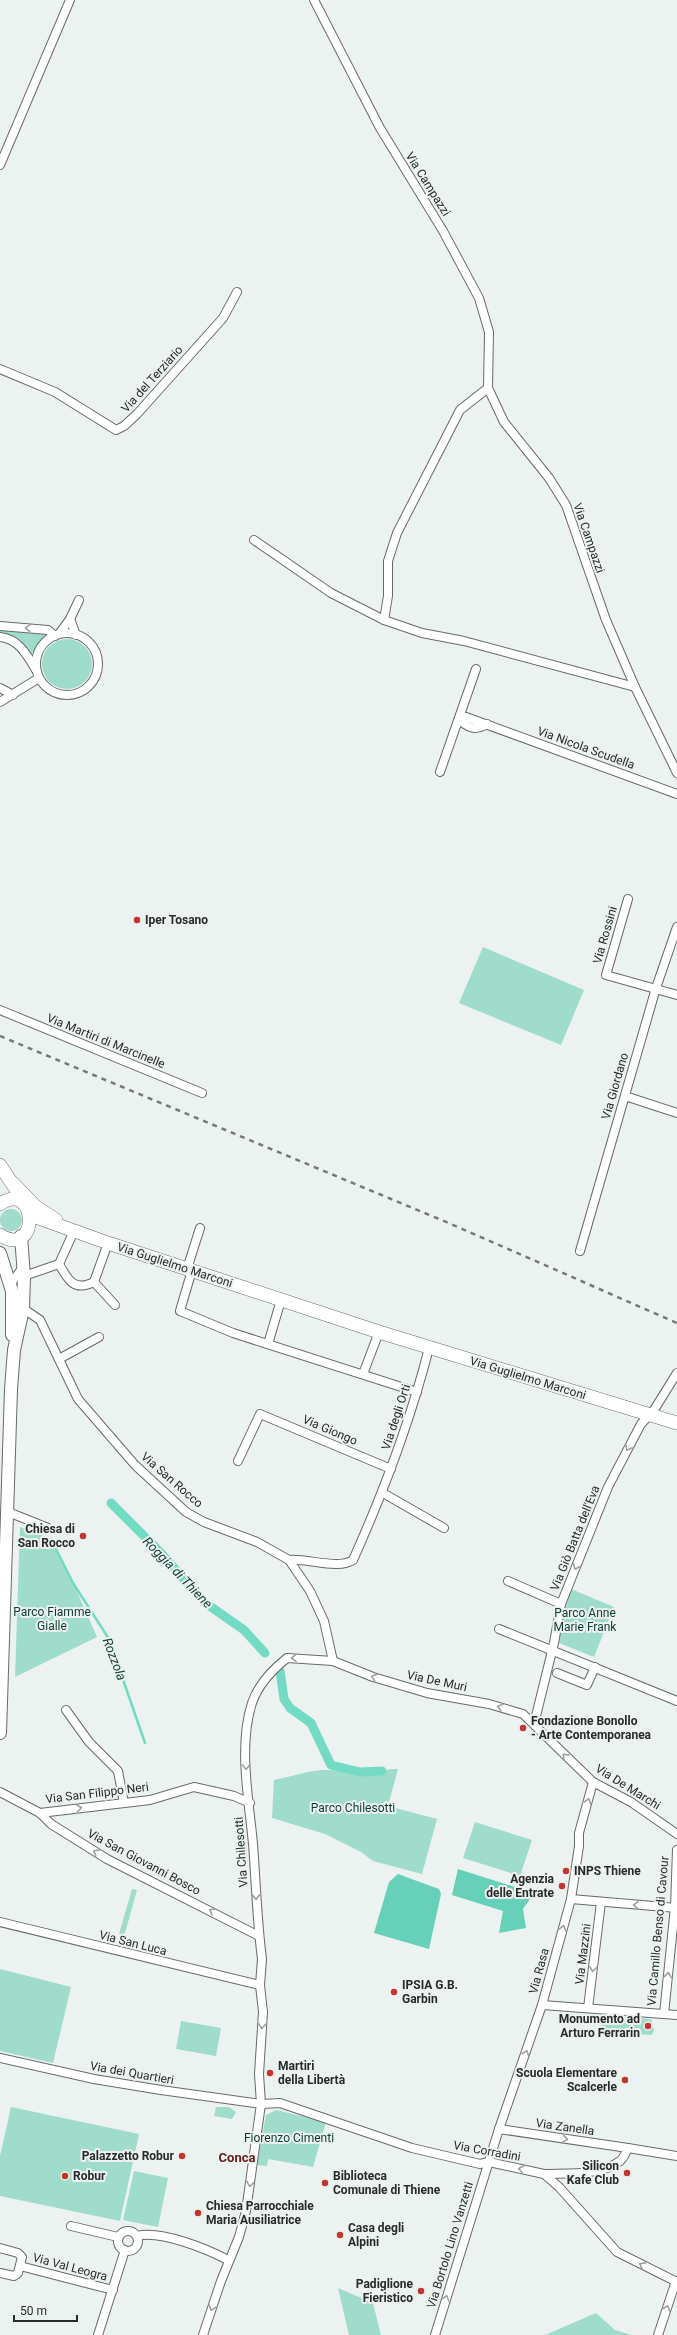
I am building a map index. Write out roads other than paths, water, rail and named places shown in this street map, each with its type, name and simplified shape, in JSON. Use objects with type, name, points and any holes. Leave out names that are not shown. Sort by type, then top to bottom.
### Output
[{"type":"main road","name":"Via Guglielmo Marconi","points":[[0,1165],[13,1183],[28,1211]]},
{"type":"main road","name":"Via Guglielmo Marconi","points":[[13,1183],[35,1206],[72,1230]]},
{"type":"main road","name":"Via Guglielmo Marconi","points":[[0,1204],[13,1201],[28,1211],[72,1230],[108,1243],[429,1348],[649,1416],[677,1423]]},
{"type":"main road","points":[[14,1350],[23,1309],[24,1234],[30,1222],[28,1211]]},
{"type":"main road","name":"Via Guglielmo Marconi","points":[[0,1235],[11,1239],[35,1228],[72,1230]]},
{"type":"main road","points":[[0,1253],[11,1288],[14,1350],[8,1512],[2,1565],[0,1733]]},
{"type":"street","points":[[0,165],[70,0]]},
{"type":"street","name":"Via Campazzi","points":[[314,0],[380,128],[443,231],[479,298],[489,332],[488,388],[504,422],[549,478],[566,505],[589,575],[635,687],[677,772]]},
{"type":"street","name":"Via del Terziario","points":[[0,369],[55,392],[116,430],[124,426],[137,414],[223,318],[237,292]]},
{"type":"street","points":[[384,620],[388,596],[388,562],[396,533],[460,410],[488,388]]},
{"type":"street","points":[[254,540],[331,593],[384,620],[422,633],[464,641],[635,687]]},
{"type":"street","points":[[38,675],[37,654],[42,646],[57,635],[70,619],[79,600]]},
{"type":"street","points":[[70,619],[76,635]]},
{"type":"street","points":[[0,626],[48,630],[57,635],[76,635],[86,640],[95,652],[97,669],[91,682],[78,692],[62,694],[45,686],[20,646],[14,641],[0,637]]},
{"type":"street","points":[[440,772],[476,669]]},
{"type":"street","points":[[0,702],[13,695],[38,675]]},
{"type":"street","points":[[0,688],[13,695]]},
{"type":"street","name":"Via Nicola Scudella","points":[[459,720],[468,727],[478,729],[487,724],[677,794]]},
{"type":"street","name":"Via Rossini","points":[[628,899],[606,975],[677,995]]},
{"type":"street","name":"Via Giordano","points":[[580,1251],[656,988],[677,927]]},
{"type":"street","name":"Via Martiri di Marcinelle","points":[[0,1010],[202,1093]]},
{"type":"street","points":[[625,1096],[677,1113]]},
{"type":"street","points":[[200,1228],[180,1311],[233,1333],[417,1392]]},
{"type":"street","points":[[59,1264],[72,1230]]},
{"type":"street","points":[[94,1282],[108,1243]]},
{"type":"street","points":[[23,1309],[11,1288],[23,1271],[59,1264]]},
{"type":"street","points":[[59,1264],[72,1282],[78,1286],[94,1282]]},
{"type":"street","points":[[94,1282],[115,1305]]},
{"type":"street","points":[[268,1344],[281,1300]]},
{"type":"street","name":"Via San Rocco","points":[[23,1309],[40,1320],[78,1399],[135,1465],[175,1503],[204,1522],[256,1542],[289,1560],[310,1591],[324,1621],[333,1661]]},
{"type":"street","points":[[363,1374],[379,1332]]},
{"type":"street","points":[[59,1359],[99,1337]]},
{"type":"street","name":"Via degli Orti","points":[[289,1560],[306,1559],[336,1564],[350,1562],[353,1560],[383,1493],[417,1392],[429,1348]]},
{"type":"street","name":"Via Giò Batta dell'Eva","points":[[534,1724],[552,1650],[561,1604],[608,1487],[641,1424],[649,1416],[677,1373]]},
{"type":"street","name":"Via Giongo","points":[[238,1461],[260,1414],[391,1469]]},
{"type":"street","points":[[383,1493],[444,1528]]},
{"type":"street","points":[[8,1512],[48,1528]]},
{"type":"street","points":[[508,1581],[561,1604]]},
{"type":"street","points":[[499,1629],[677,1701]]},
{"type":"street","name":"Via Chilesotti","points":[[203,2335],[228,2260],[239,2237],[246,2211],[261,2104],[259,2074],[263,2012],[260,1986],[262,1959],[259,1936],[250,1803],[246,1774],[247,1720],[252,1702],[260,1686],[277,1666],[287,1658],[333,1661]]},
{"type":"street","name":"Via De Muri","points":[[333,1661],[373,1677],[427,1693],[489,1704],[522,1714],[534,1724]]},
{"type":"street","points":[[557,1673],[587,1685],[595,1667]]},
{"type":"street","points":[[66,1710],[89,1742],[118,1771],[124,1803]]},
{"type":"street","name":"Via De Marchi","points":[[534,1724],[593,1782],[631,1802],[677,1834]]},
{"type":"street","name":"Via Rasa","points":[[489,2162],[542,2005],[571,1899],[579,1846],[579,1834],[593,1782]]},
{"type":"street","name":"Via San Filippo Neri","points":[[40,1813],[150,1800],[179,1790],[194,1787],[234,1796],[250,1803]]},
{"type":"street","name":"Via San Giovanni Bosco","points":[[0,1792],[40,1813],[51,1824],[107,1858],[259,1936]]},
{"type":"street","name":"Via Camillo Benso di Cavour","points":[[664,2014],[676,1908],[677,1850]]},
{"type":"street","points":[[571,1899],[676,1908]]},
{"type":"street","name":"Via Mazzini","points":[[588,2008],[601,1902]]},
{"type":"street","name":"Via San Luca","points":[[0,1922],[260,1986]]},
{"type":"street","points":[[542,2005],[677,2015]]},
{"type":"street","name":"Via dei Quartieri","points":[[0,2058],[94,2079],[261,2104]]},
{"type":"street","name":"Via Corradini","points":[[261,2104],[274,2102],[290,2106],[412,2148],[480,2164],[489,2162],[544,2174],[556,2184],[617,2252],[677,2282]]},
{"type":"street","name":"Via Zanella","points":[[499,2129],[677,2156]]},
{"type":"street","points":[[544,2174],[576,2173],[607,2168],[621,2160],[628,2148]]},
{"type":"street","name":"Via Bortolo Lino Vanzetti","points":[[435,2335],[489,2162]]},
{"type":"street","points":[[71,2226],[118,2236],[127,2230],[133,2232],[137,2236],[145,2234],[206,2249],[228,2260]]},
{"type":"street","points":[[118,2236],[119,2245],[125,2250]]},
{"type":"street","name":"Via Val Leogra","points":[[98,2335],[125,2250],[132,2250],[136,2246],[137,2236]]},
{"type":"street","name":"Via Val Leogra","points":[[0,2248],[18,2253],[22,2257],[18,2273],[14,2276],[0,2273]]},
{"type":"street","name":"Via Val Leogra","points":[[20,2266],[113,2290]]},
{"type":"street","points":[[658,2335],[677,2282]]},
{"type":"waterway","name":"Roggia di Thiene","points":[[111,1503],[160,1552],[204,1602],[244,1630],[265,1653]]},
{"type":"waterway","name":"Rozzola","points":[[51,1539],[73,1583],[109,1639],[145,1743]]},
{"type":"waterway","name":"Roggia di Thiene","points":[[280,1671],[284,1699],[290,1708],[311,1723],[331,1765],[360,1772],[382,1771]]},
{"type":"railway","points":[[0,1036],[451,1224],[677,1323]]},
{"type":"place","name":"Iper Tosano","points":[[137,920]]},
{"type":"place","name":"Chiesa di San Rocco","points":[[83,1536]]},
{"type":"place","name":"Fondazione Bonollo - Arte Contemporanea","points":[[523,1728]]},
{"type":"place","name":"INPS Thiene","points":[[566,1871]]},
{"type":"place","name":"Agenzia delle Entrate","points":[[562,1886]]},
{"type":"place","name":"IPSIA G.B. Garbin","points":[[394,1992]]},
{"type":"place","name":"Monumento ad Arturo Ferrarin","points":[[648,2026]]},
{"type":"place","name":"Martiri della Libertà","points":[[270,2073]]},
{"type":"place","name":"Scuola Elementare Scalcerle","points":[[625,2080]]},
{"type":"place","name":"Palazzetto Robur","points":[[182,2156]]},
{"type":"place","name":"Silicon Kafe Club","points":[[627,2173]]},
{"type":"place","name":"Robur","points":[[65,2176]]},
{"type":"place","name":"Biblioteca Comunale di Thiene","points":[[325,2183]]},
{"type":"place","name":"Chiesa Parrocchiale Maria Ausiliatrice","points":[[198,2213]]},
{"type":"place","name":"Casa degli Alpini","points":[[340,2235]]},
{"type":"place","name":"Padiglione Fieristico","points":[[421,2291]]},
{"type":"district","name":"Conca","points":[[237,2157]]},
{"type":"park label","name":"Parco Fiamme Gialle","points":[[52,1619]]},
{"type":"park label","name":"Parco Anne Marie Frank","points":[[585,1620]]},
{"type":"park label","name":"Parco Chilesotti","points":[[353,1808]]},
{"type":"park label","name":"Fiorenzo Cimenti","points":[[289,2138]]}]
